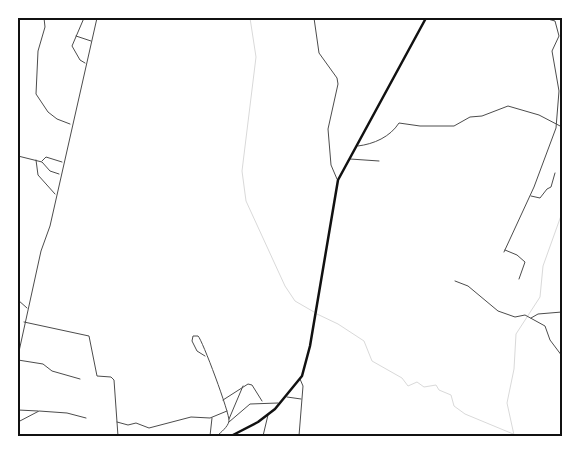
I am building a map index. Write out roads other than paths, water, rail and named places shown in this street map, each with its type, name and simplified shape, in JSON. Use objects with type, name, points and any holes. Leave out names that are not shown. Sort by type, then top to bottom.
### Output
[{"type":"main road","points":[[231,436],[269,414],[287,397],[300,379],[310,346],[338,180],[426,18]]},
{"type":"street","points":[[44,18],[45,27],[38,51],[36,94],[46,110],[57,119],[71,125]]},
{"type":"street","points":[[84,18],[75,35],[72,48],[81,61],[86,63]]},
{"type":"street","points":[[18,356],[27,309],[41,251],[50,226],[71,125],[97,18]]},
{"type":"street","points":[[314,18],[319,53],[337,78],[338,84],[328,129],[332,171],[338,180]]},
{"type":"street","points":[[519,280],[525,262],[517,255],[504,251],[530,196],[557,123],[559,91],[552,51],[559,36],[555,21],[544,18]]},
{"type":"street","points":[[75,35],[92,42]]},
{"type":"street","points":[[357,146],[369,145],[383,138],[399,123],[420,126],[454,126],[470,117],[482,116],[508,106],[539,115],[562,127]]},
{"type":"street","points":[[18,156],[42,162],[50,172],[60,175]]},
{"type":"street","points":[[42,162],[46,157],[63,162]]},
{"type":"street","points":[[350,159],[378,161]]},
{"type":"street","points":[[36,160],[38,175],[56,195]]},
{"type":"street","points":[[530,196],[540,198],[547,189],[551,188],[555,174]]},
{"type":"street","points":[[456,281],[468,286],[498,310],[515,317],[524,315],[546,327],[550,340],[562,356]]},
{"type":"street","points":[[18,300],[27,309]]},
{"type":"street","points":[[530,318],[538,314],[562,312]]},
{"type":"street","points":[[24,323],[38,324],[89,336],[96,376],[111,377],[114,380],[118,436]]},
{"type":"street","points":[[18,331],[22,333]]},
{"type":"street","points":[[205,356],[193,345],[193,336],[198,336],[202,339],[205,356],[214,374],[229,421]]},
{"type":"street","points":[[18,360],[43,364],[52,370],[80,379]]},
{"type":"street","points":[[299,436],[303,384],[300,379]]},
{"type":"street","points":[[222,400],[243,386],[252,385],[263,402]]},
{"type":"street","points":[[229,421],[243,386]]},
{"type":"street","points":[[287,397],[301,399]]},
{"type":"street","points":[[217,436],[229,421],[248,405],[263,402],[281,403]]},
{"type":"street","points":[[18,410],[67,414],[86,418]]},
{"type":"street","points":[[18,422],[39,411]]},
{"type":"street","points":[[116,422],[128,425],[136,423],[146,428],[194,417],[212,418],[227,411]]},
{"type":"street","points":[[264,436],[269,414]]},
{"type":"street","points":[[210,436],[212,418]]},
{"type":"waterway","points":[[250,18],[256,57],[242,171],[246,201],[285,286],[295,301],[314,312]]},
{"type":"waterway","points":[[514,435],[507,403],[514,369],[516,334],[540,297],[543,266],[562,213]]},
{"type":"waterway","points":[[317,314],[338,324],[364,341],[372,361],[402,378],[408,386],[417,382],[424,387],[436,385],[439,390],[451,395],[454,406],[465,414],[518,436]]}]
